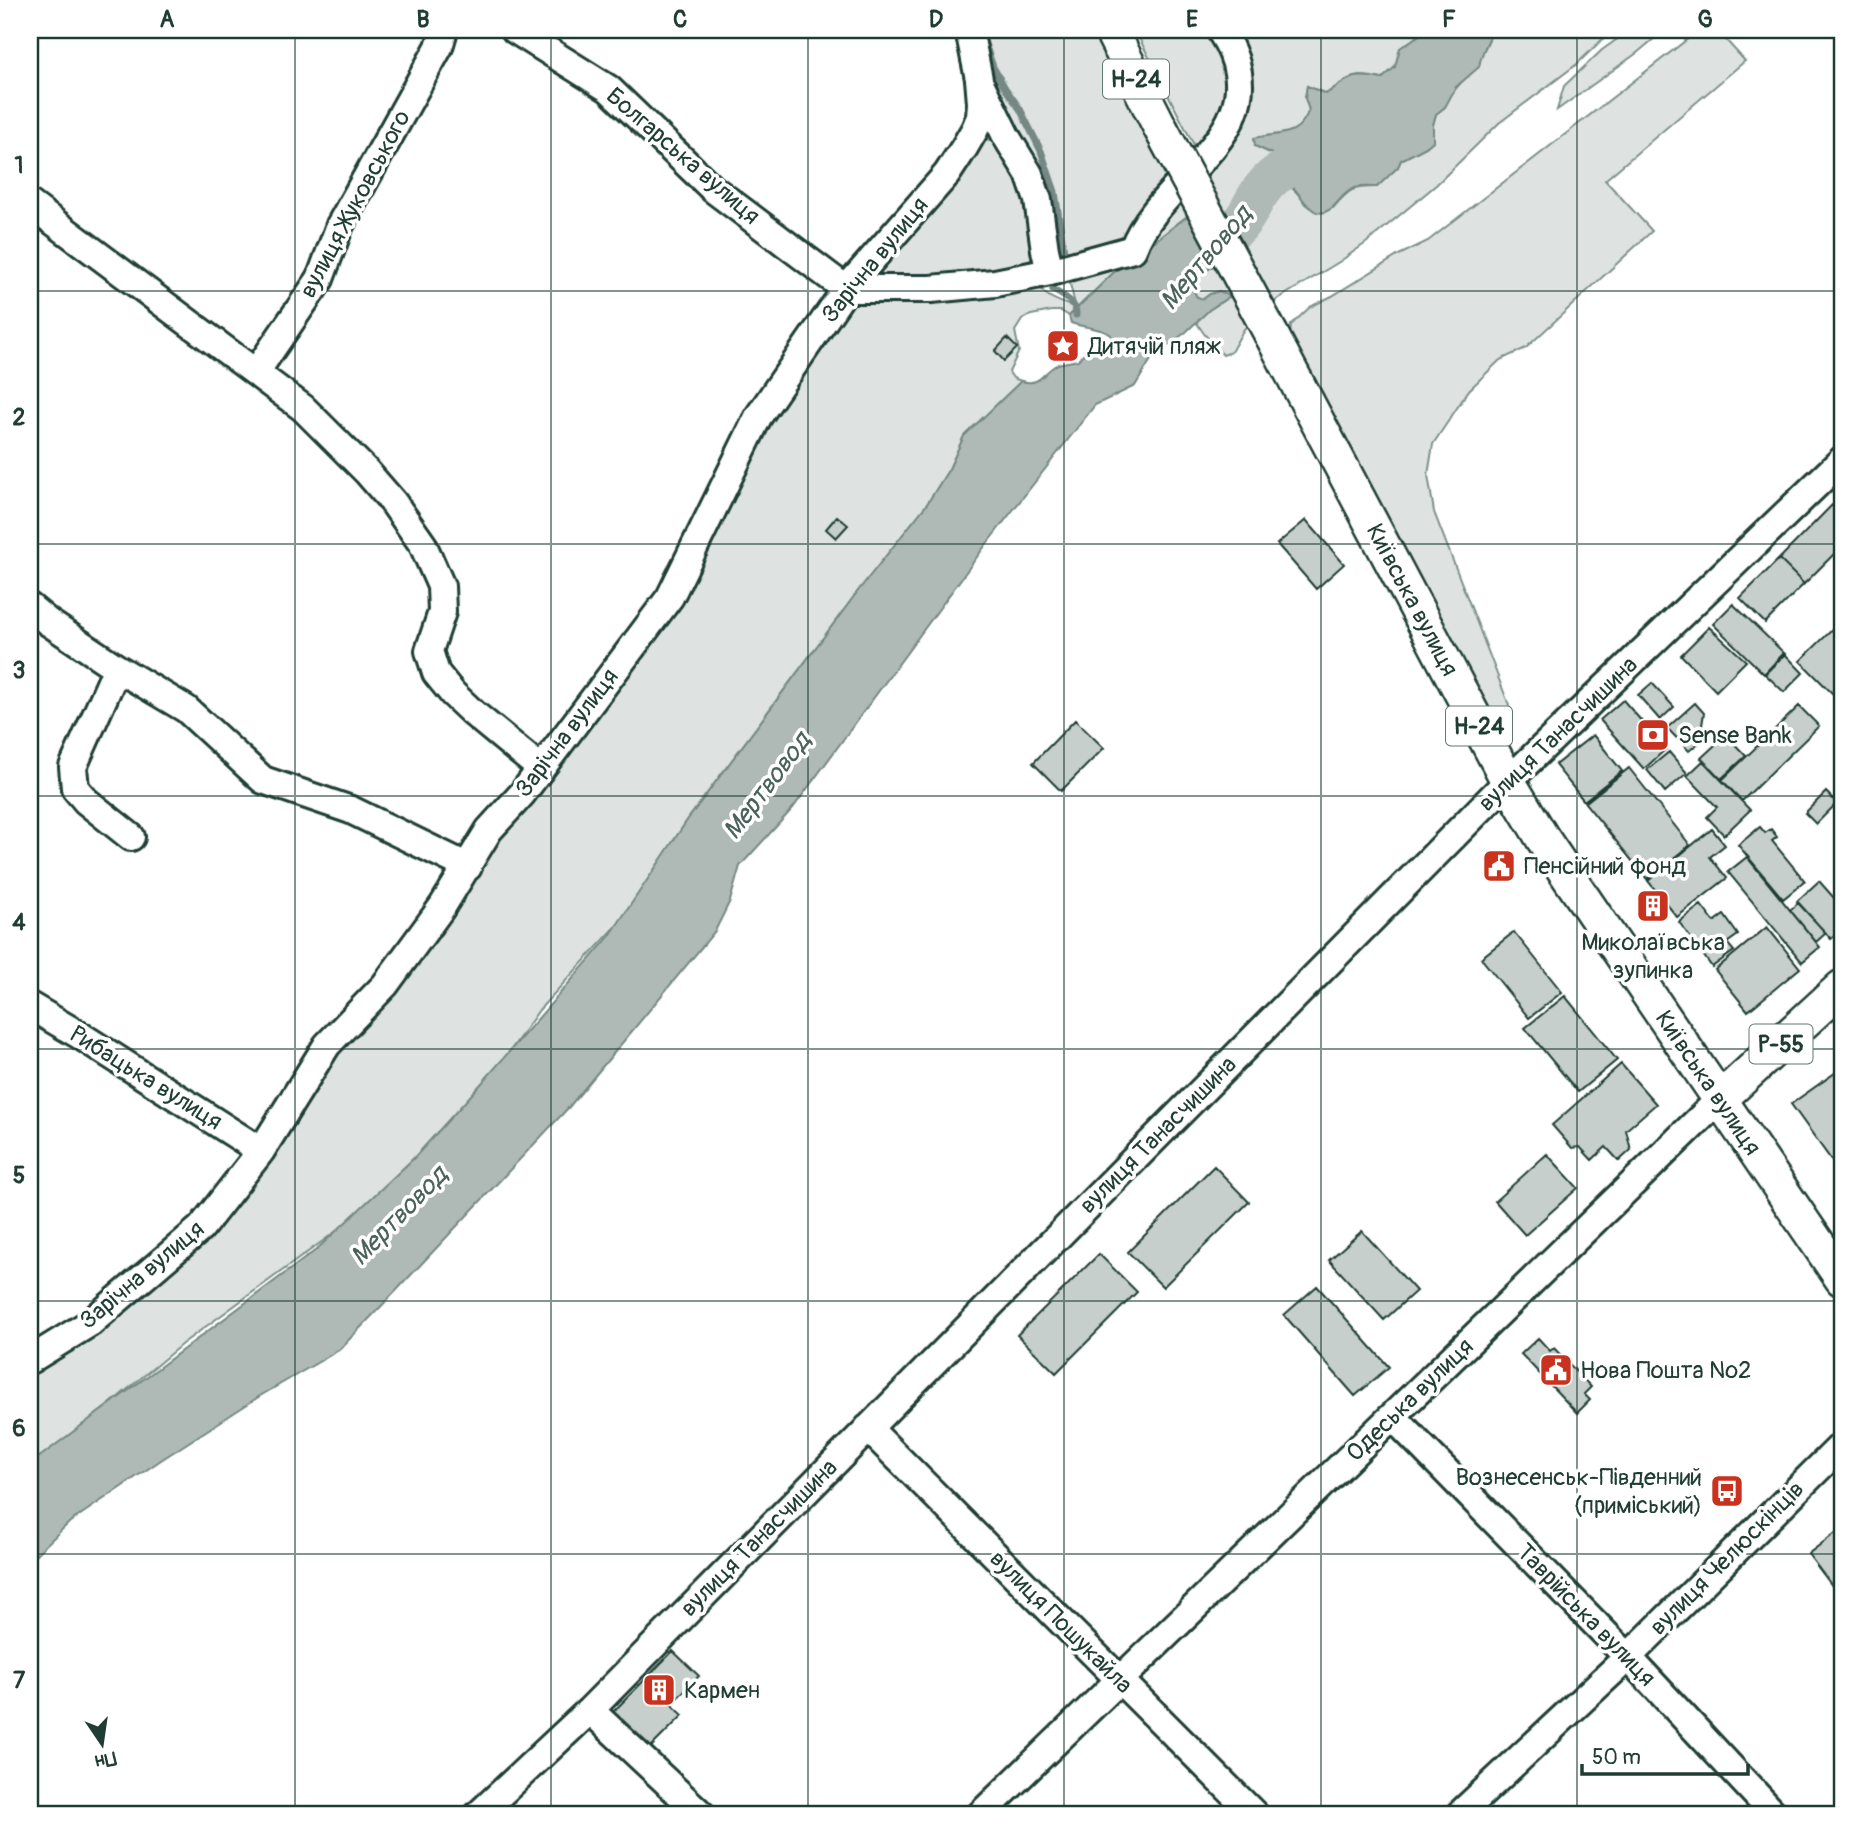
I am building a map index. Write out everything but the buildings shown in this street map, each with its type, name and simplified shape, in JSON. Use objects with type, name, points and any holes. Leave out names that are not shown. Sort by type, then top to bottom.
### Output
[{"type":"main road","name":"Київська вулиця","points":[[1111,30],[1508,781],[1543,839],[1842,1279]]},
{"type":"main road","name":"Одеська вулиця","points":[[1719,1100],[1842,987]]},
{"type":"street","name":"вулиця Жуковського","points":[[256,372],[320,279],[340,225],[439,47],[444,30]]},
{"type":"street","name":"Болгарська вулиця","points":[[515,30],[609,89],[713,189],[846,289]]},
{"type":"street","name":"Зарічна вулиця","points":[[30,1360],[90,1324],[201,1228],[261,1152],[327,1045],[385,985],[442,907],[489,830],[522,794],[670,597],[758,417],[846,289],[947,174],[964,148],[980,117],[981,103],[969,30]]},
{"type":"street","points":[[846,289],[931,289],[995,283],[1050,272],[1132,249],[1138,233],[1149,219],[1214,146],[1226,129],[1237,102],[1239,71],[1230,44],[1220,30]]},
{"type":"street","points":[[979,79],[1006,136],[1029,174],[1038,200],[1050,272]]},
{"type":"street","points":[[30,204],[303,408],[367,472],[393,502],[422,545],[441,586],[442,612],[429,651],[436,673],[473,713],[540,768]]},
{"type":"street","name":"вулиця Танасчишина","points":[[478,1815],[590,1710],[1508,781],[1842,460]]},
{"type":"street","points":[[30,607],[117,668],[186,709],[262,780],[351,810],[468,867]]},
{"type":"street","points":[[117,668],[73,767],[75,788],[86,801],[131,837]]},
{"type":"street","name":"Рибацька вулиця","points":[[30,1006],[261,1152]]},
{"type":"street","name":"Одеська вулиця","points":[[980,1815],[1719,1100]]},
{"type":"street","name":"Таврійська вулиця","points":[[1393,1417],[1628,1657],[1775,1815]]},
{"type":"street","name":"вулиця Пошукайла","points":[[868,1428],[1255,1815]]},
{"type":"street","name":"вулиця Челюскінців","points":[[1459,1815],[1628,1657],[1842,1445]]},
{"type":"street","points":[[590,1710],[702,1815]]},
{"type":"shaded area","points":[[976,30],[1096,30],[1171,182],[1121,243],[1059,259],[994,89]]},
{"type":"shaded area","points":[[1135,30],[1214,30],[1233,85],[1199,155]]},
{"type":"shaded area","points":[[1230,30],[1427,30],[1400,48],[1395,67],[1382,79],[1357,76],[1326,94],[1307,86],[1305,98],[1309,110],[1301,124],[1286,133],[1264,136],[1255,146],[1279,157],[1281,165],[1258,191],[1243,215],[1237,219],[1226,217],[1204,193],[1186,217],[1145,249],[1143,237],[1230,132]]},
{"type":"shaded area","points":[[1493,30],[1612,30],[1577,64],[1499,123],[1436,185],[1366,243],[1278,299],[1244,329],[1231,352],[1223,355],[1196,322],[1229,297],[1210,294],[1203,299],[1197,297],[1192,284],[1198,271],[1243,244],[1258,204],[1274,185],[1283,184],[1294,189],[1305,204],[1333,208],[1352,190],[1377,187],[1398,167],[1401,160],[1426,147],[1433,141],[1436,114],[1445,107],[1449,97],[1464,79],[1485,48]]},
{"type":"shaded area","points":[[1630,30],[1717,30],[1745,61],[1605,180],[1652,231],[1526,348],[1500,360],[1469,390],[1433,444],[1428,475],[1434,512],[1512,713],[1509,731],[1495,728],[1289,347],[1291,325],[1310,307],[1428,241],[1694,34],[1674,37],[1662,32],[1557,110],[1564,86],[1602,50]]},
{"type":"shaded area","points":[[985,139],[995,143],[1022,174],[1033,255],[1027,267],[982,278],[884,277],[879,271]]},
{"type":"shaded area","points":[[1132,259],[1112,274],[1069,316],[1061,311],[1052,311],[1031,315],[1022,320],[1015,331],[1019,351],[1009,372],[1013,378],[1021,381],[964,436],[949,469],[927,504],[858,591],[688,819],[623,919],[539,1010],[489,1081],[357,1216],[182,1344],[105,1408],[30,1465],[30,1364],[220,1213],[330,1048],[673,603],[761,427],[854,295],[1034,279],[1047,295],[1076,308],[1069,280]]},
{"type":"water","points":[[1427,30],[1493,30],[1479,67],[1456,87],[1445,107],[1436,114],[1433,141],[1401,160],[1398,167],[1377,187],[1354,188],[1323,213],[1312,209],[1293,187],[1278,183],[1269,187],[1252,213],[1243,244],[1205,272],[1198,272],[1194,278],[1193,287],[1197,297],[1203,299],[1219,291],[1230,296],[1209,310],[1152,358],[1135,386],[1095,405],[985,546],[793,808],[740,866],[730,901],[715,931],[569,1107],[339,1350],[260,1396],[161,1460],[70,1522],[30,1560],[30,1464],[316,1250],[414,1158],[481,1084],[609,937],[688,819],[858,591],[927,504],[949,469],[964,436],[1021,381],[1037,381],[1056,365],[1078,360],[1086,353],[1103,349],[1112,343],[1111,335],[1107,332],[1071,323],[1069,316],[1112,274],[1186,217],[1204,193],[1226,217],[1237,219],[1245,214],[1254,196],[1281,165],[1279,157],[1255,146],[1254,138],[1287,133],[1299,126],[1309,110],[1305,98],[1307,86],[1326,94],[1352,78],[1364,76],[1382,79],[1395,67],[1400,48]]},
{"type":"waterway","points":[[984,41],[993,67],[1020,109],[1041,151],[1055,192],[1065,259]]},
{"type":"waterway","name":"Мертвовод","points":[[1235,229],[1259,193],[1276,175],[1325,154]]},
{"type":"waterway","points":[[1053,290],[1072,303],[1076,315]]},
{"type":"place","name":"Дитячій пляж","points":[[1063,346]]},
{"type":"place","name":"Sense Bank","points":[[1653,735]]},
{"type":"place","name":"Пенсійний фонд","points":[[1499,866]]},
{"type":"place","name":"Миколаївська зупинка","points":[[1653,906]]},
{"type":"place","name":"Нова Пошта №2","points":[[1556,1370]]},
{"type":"place","name":"Вознесенськ-Південний (приміський)","points":[[1727,1491]]},
{"type":"place","name":"Кармен","points":[[659,1690]]}]
